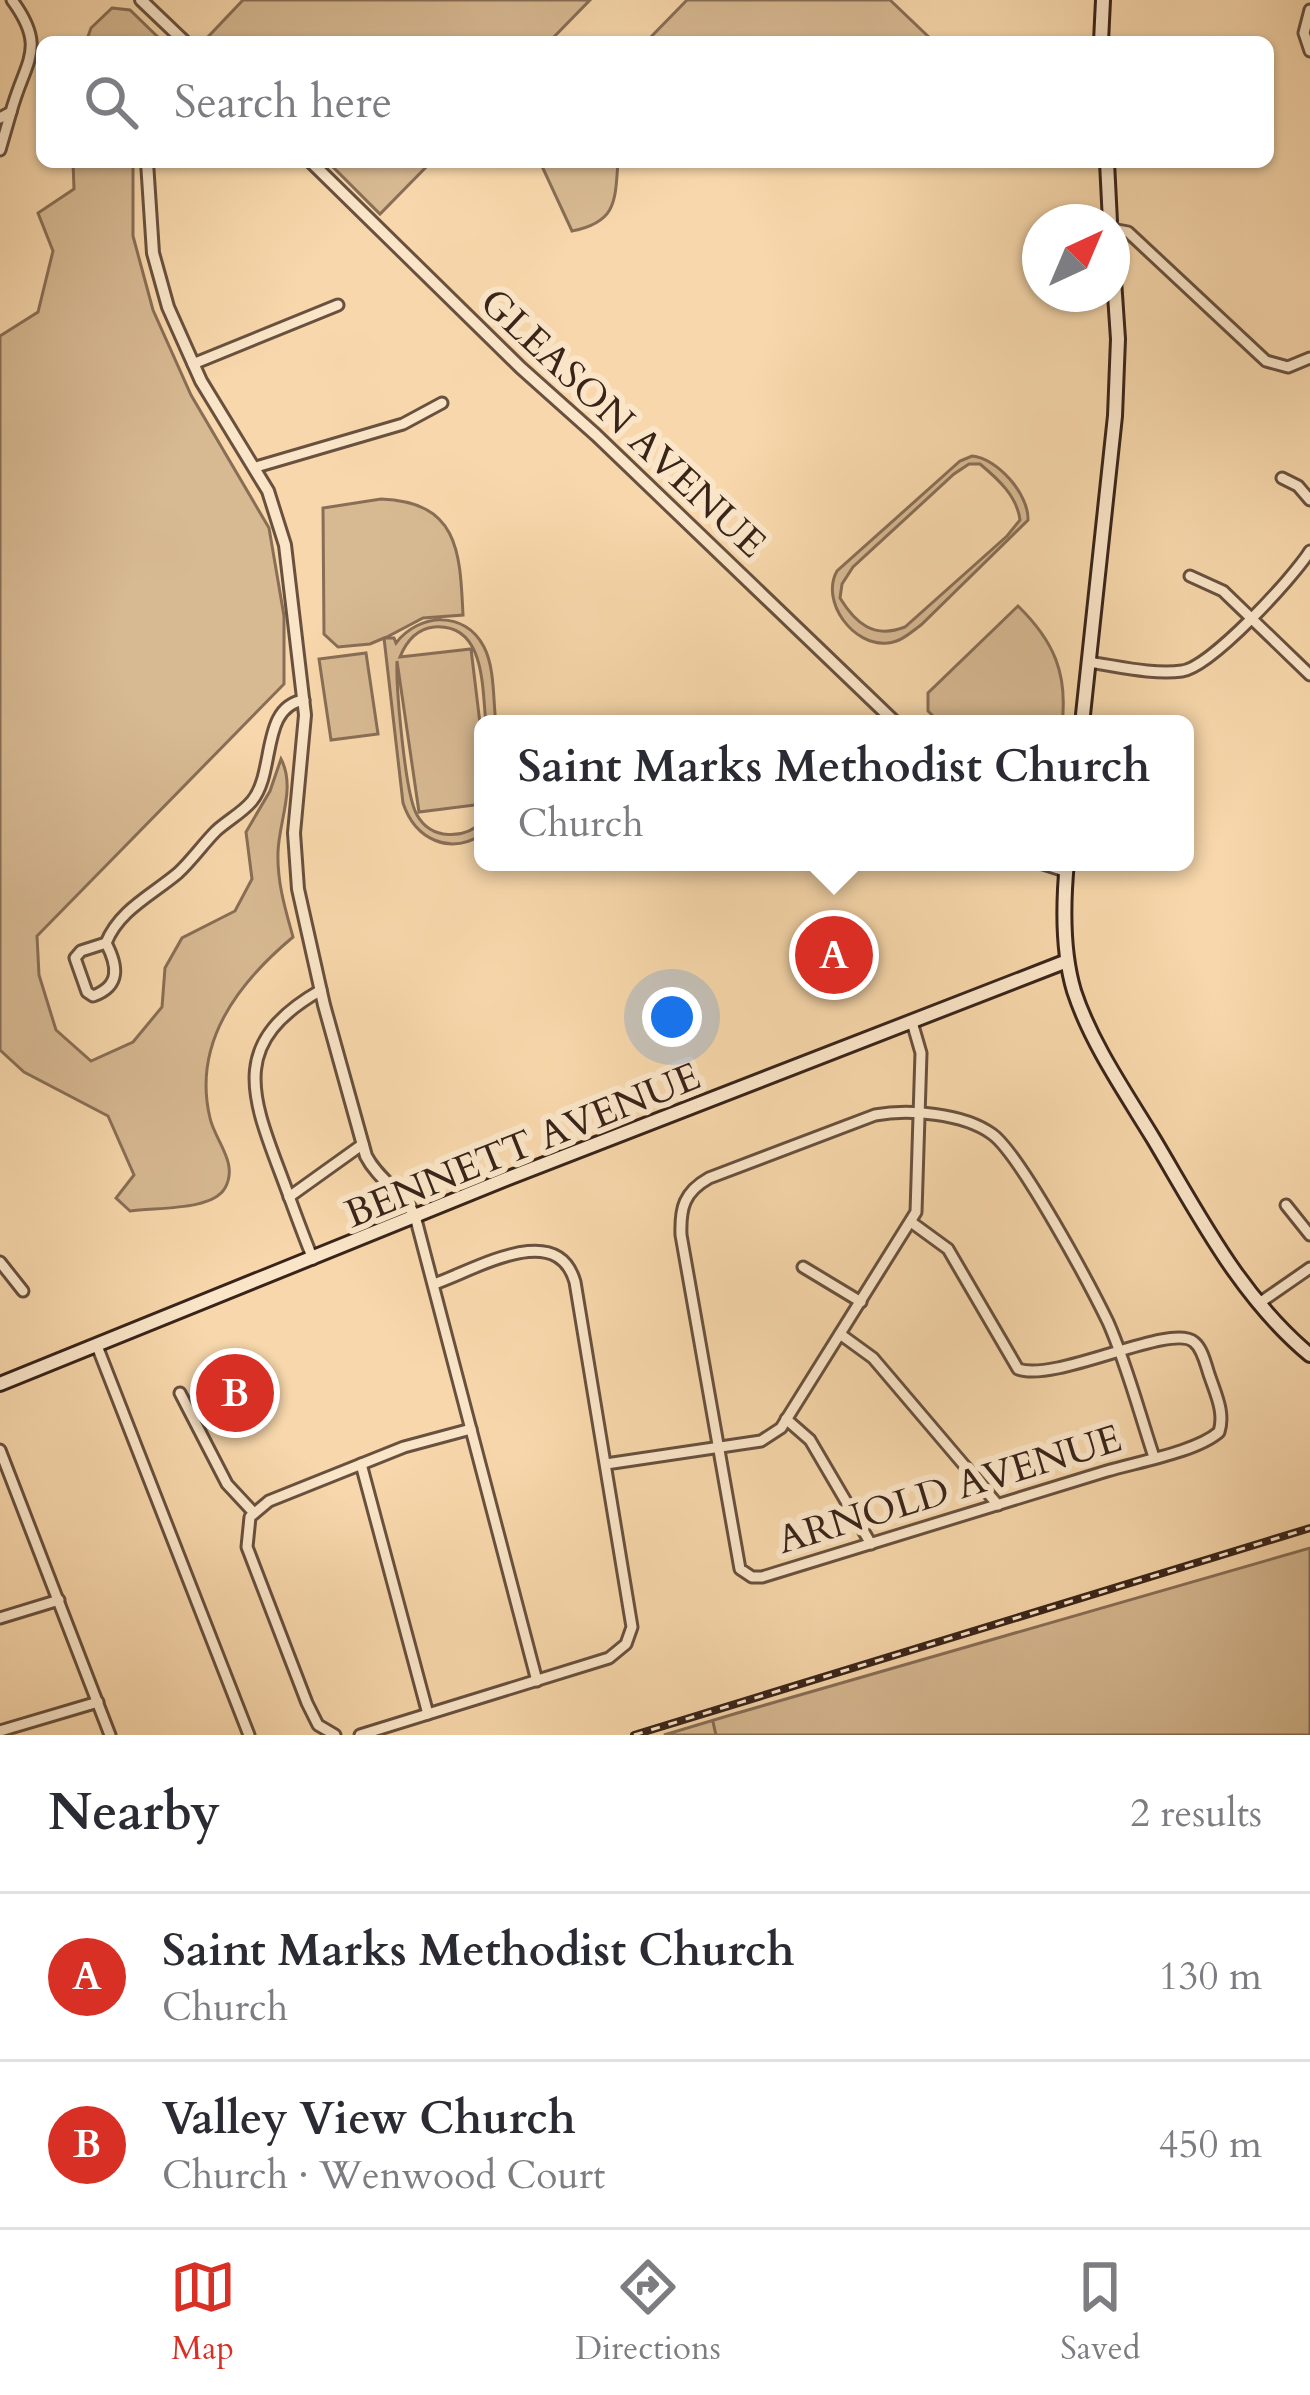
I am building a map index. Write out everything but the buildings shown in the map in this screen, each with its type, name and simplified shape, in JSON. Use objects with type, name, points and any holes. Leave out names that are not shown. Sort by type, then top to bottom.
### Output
[{"type":"main road","points":[[1101,36],[1103,0]]},
{"type":"main road","points":[[1106,168],[1109,204]]},
{"type":"main road","points":[[1083,715],[1116,404],[1116,312]]},
{"type":"main road","points":[[1066,871],[1067,961],[1080,1006],[1117,1078],[1232,1269],[1258,1304],[1310,1355]]},
{"type":"main road","name":"BENNETT AVENUE","points":[[0,1384],[1067,961]]},
{"type":"street","points":[[0,150],[5,115],[33,40],[30,25],[12,0]]},
{"type":"street","points":[[141,0],[179,36]]},
{"type":"street","points":[[1310,10],[1304,33],[1310,51]]},
{"type":"street","points":[[147,168],[156,268],[173,322],[256,467],[285,545],[304,700],[294,849],[321,990],[363,1144],[377,1175],[402,1196],[415,1216],[537,1681]]},
{"type":"street","name":"GLEASON AVENUE","points":[[316,168],[888,715]]},
{"type":"street","points":[[1130,234],[1266,361],[1288,368],[1310,358]]},
{"type":"street","points":[[193,364],[338,305]]},
{"type":"street","points":[[256,467],[403,424],[442,403]]},
{"type":"street","points":[[1282,478],[1310,500]]},
{"type":"street","points":[[1088,662],[1188,670],[1211,658],[1310,551]]},
{"type":"street","points":[[1190,576],[1216,585],[1310,675]]},
{"type":"street","points":[[106,943],[116,979],[108,990],[93,996],[86,992],[75,958],[81,951],[106,943],[124,914],[178,873],[216,831],[252,802],[265,777],[272,737],[283,710],[304,700]]},
{"type":"street","points":[[314,1260],[255,1108],[254,1079],[272,1030],[296,1005],[321,990]]},
{"type":"street","points":[[606,1464],[766,1440],[786,1419],[911,1222],[918,1199],[921,1053],[912,1022]]},
{"type":"street","name":"ARNOLD AVENUE","points":[[920,1114],[978,1126],[1002,1142],[1100,1306],[1154,1457],[762,1577],[746,1574],[735,1556],[680,1212],[685,1199],[709,1178],[875,1115],[920,1114]]},
{"type":"street","points":[[289,1196],[363,1144]]},
{"type":"street","points":[[1286,1205],[1310,1234]]},
{"type":"street","points":[[911,1222],[948,1249],[1018,1369],[1033,1373],[1175,1337],[1194,1341],[1217,1399],[1220,1432],[1154,1457]]},
{"type":"street","points":[[361,1735],[609,1658],[629,1637],[632,1618],[575,1282],[562,1258],[545,1249],[532,1249],[434,1284]]},
{"type":"street","points":[[0,1262],[23,1291]]},
{"type":"street","points":[[803,1267],[861,1302]]},
{"type":"street","points":[[1258,1304],[1310,1268]]},
{"type":"street","points":[[840,1334],[872,1358],[998,1505]]},
{"type":"street","points":[[98,1346],[249,1735]]},
{"type":"street","points":[[180,1393],[227,1484],[254,1513]]},
{"type":"street","points":[[786,1419],[810,1440],[871,1544]]},
{"type":"street","points":[[335,1735],[314,1718],[247,1547],[247,1525],[268,1501],[404,1447],[471,1429]]},
{"type":"street","points":[[0,1450],[110,1735]]},
{"type":"street","points":[[361,1464],[428,1714]]},
{"type":"street","points":[[0,1618],[58,1600]]},
{"type":"street","points":[[0,1730],[98,1702]]},
{"type":"shaded area","points":[[243,0],[590,0],[555,36],[209,36]]},
{"type":"shaded area","points":[[687,0],[890,0],[928,36],[652,36]]},
{"type":"shaded area","points":[[112,8],[130,10],[157,36],[88,36]]},
{"type":"shaded area","points":[[73,168],[133,168],[133,236],[153,310],[191,395],[269,528],[284,616],[284,684],[37,936],[39,975],[56,1030],[91,1061],[133,1042],[162,1007],[165,968],[182,938],[235,911],[252,879],[246,832],[270,791],[281,759],[287,793],[278,863],[293,937],[254,974],[214,1040],[206,1091],[229,1179],[208,1201],[182,1207],[130,1211],[116,1198],[134,1175],[108,1116],[24,1072],[0,1050],[0,336],[38,312],[53,251],[38,213],[74,189]]},
{"type":"shaded area","points":[[334,168],[425,168],[380,214]]},
{"type":"shaded area","points":[[543,168],[617,168],[614,199],[606,215],[572,231]]},
{"type":"shaded area","points":[[982,458],[1001,470],[1023,499],[1028,520],[910,634],[888,643],[863,638],[836,608],[833,583],[837,571],[960,461]],"holes":[[[969,464],[980,464],[1011,496],[1020,520],[905,627],[884,631],[859,622],[840,598],[853,567],[954,474]]]},
{"type":"shaded area","points":[[381,499],[407,502],[440,520],[450,534],[460,571],[463,615],[423,618],[385,638],[394,638],[396,643],[417,626],[442,620],[465,627],[484,647],[495,715],[485,715],[478,661],[464,636],[451,629],[428,628],[413,637],[400,657],[471,649],[479,715],[474,715],[474,805],[419,812],[397,661],[405,764],[417,815],[439,833],[457,834],[474,828],[470,840],[458,844],[435,840],[408,816],[384,638],[338,647],[324,634],[323,508]]},
{"type":"shaded area","points":[[1018,606],[1056,659],[1062,715],[932,715],[928,693]]},
{"type":"shaded area","points":[[366,653],[378,734],[331,740],[319,659]]},
{"type":"shaded area","points":[[1310,1548],[1310,1735],[664,1735],[734,1714]]},
{"type":"waterway","points":[[713,1722],[716,1735]]},
{"type":"railway","points":[[634,1735],[1310,1528]]},
{"type":"place","name":"Saint Marks Methodist Church","points":[[834,955]]},
{"type":"place","name":"Valley View Church","points":[[235,1393]]}]
